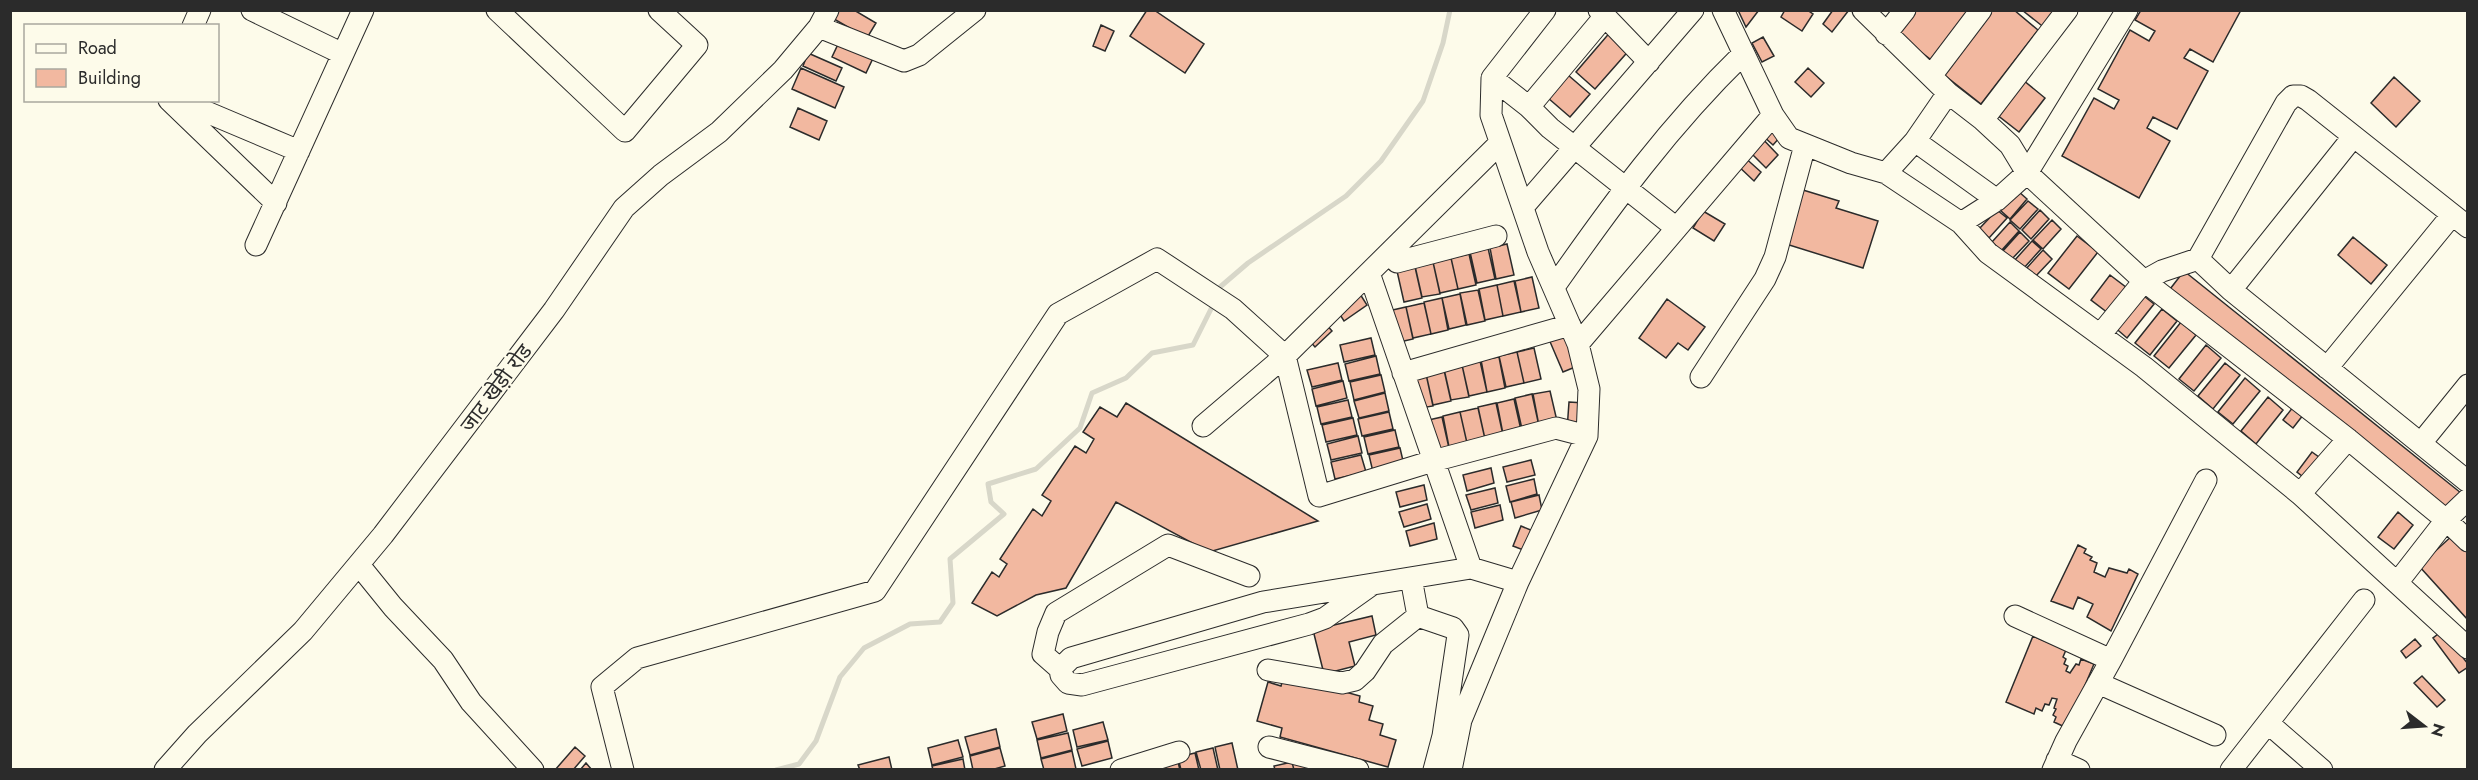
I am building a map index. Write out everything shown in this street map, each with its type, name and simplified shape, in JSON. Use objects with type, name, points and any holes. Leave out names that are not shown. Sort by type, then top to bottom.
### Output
[{"type":"street","points":[[194,24],[200,10]]},
{"type":"street","points":[[252,10],[343,54]]},
{"type":"street","points":[[256,245],[363,10]]},
{"type":"street","points":[[497,10],[625,131],[697,45],[659,10]]},
{"type":"street","points":[[823,19],[904,61],[919,55],[975,10]]},
{"type":"street","points":[[1451,770],[1461,720],[1518,582],[1587,436],[1589,389],[1574,334],[1538,252],[1491,115],[1492,78],[1545,10]]},
{"type":"street","points":[[1524,206],[1693,10]]},
{"type":"street","points":[[1723,10],[1773,115],[1789,138],[1886,174],[1961,223],[1988,253],[2144,367],[2300,494],[2468,648]]},
{"type":"street","points":[[1863,10],[1948,93],[1983,120],[2010,145],[2027,173],[2144,281],[2348,439],[2468,541]]},
{"type":"street","points":[[1886,34],[1905,10]]},
{"type":"street","points":[[1931,76],[1982,10]]},
{"type":"street","points":[[1983,120],[2067,10]]},
{"type":"street","points":[[1961,223],[1997,200],[2027,173],[2127,10]]},
{"type":"street","points":[[1529,107],[1602,13],[1649,62]]},
{"type":"street","name":"जाट खेड़ी रोड","points":[[165,770],[197,734],[303,631],[359,565],[443,460],[624,208],[661,175],[719,132],[783,70],[823,19]]},
{"type":"street","points":[[1554,287],[1624,187],[1700,96],[1743,54]]},
{"type":"street","points":[[1492,78],[1529,107],[1550,128],[1675,227]]},
{"type":"street","points":[[1886,174],[1916,141],[1948,93]]},
{"type":"street","points":[[2100,335],[2144,281],[2162,271],[2198,259],[2286,103],[2293,96],[2301,96],[2460,221],[2326,368]]},
{"type":"street","points":[[171,102],[276,203]]},
{"type":"street","points":[[183,102],[299,151]]},
{"type":"street","points":[[1403,373],[1574,334],[1675,227],[1773,115]]},
{"type":"street","points":[[2231,290],[2354,137]]},
{"type":"street","points":[[1916,141],[1997,200]]},
{"type":"street","points":[[1203,426],[1285,356],[1500,142]]},
{"type":"street","points":[[1701,377],[1765,279],[1775,257],[1805,144]]},
{"type":"street","points":[[1397,262],[1496,236]]},
{"type":"street","points":[[1401,241],[1428,253]]},
{"type":"street","points":[[623,770],[602,687],[637,658],[875,591],[1058,314],[1157,259],[1233,309],[1285,356],[1319,496],[1433,461],[1556,428],[1587,436]]},
{"type":"street","points":[[2198,259],[2231,290],[2467,481]]},
{"type":"street","points":[[1369,273],[1472,568]]},
{"type":"street","points":[[2421,443],[2468,385]]},
{"type":"street","points":[[2300,494],[2348,439]]},
{"type":"street","points":[[2079,770],[2055,765],[2206,480]]},
{"type":"street","points":[[2397,583],[2446,520],[2468,500]]},
{"type":"street","points":[[1249,576],[1168,545],[1056,613],[1048,632],[1043,654],[1060,669],[1061,675],[1068,683],[1082,685],[1309,624],[1325,618],[1372,584]]},
{"type":"street","points":[[359,565],[393,607],[443,660],[471,702],[533,770]]},
{"type":"street","points":[[1060,669],[1071,658],[1077,656],[1263,602],[1472,568],[1518,582]]},
{"type":"street","points":[[1411,578],[1418,616]]},
{"type":"street","points":[[2231,770],[2364,600]]},
{"type":"street","points":[[1268,669],[1342,683],[1355,681],[1365,671],[1383,644],[1418,616]]},
{"type":"street","points":[[1418,616],[1453,628],[1458,635],[1443,736],[1434,770]]},
{"type":"street","points":[[2015,616],[2111,660]]},
{"type":"street","points":[[2098,683],[2215,735]]},
{"type":"street","points":[[2268,723],[2322,770]]},
{"type":"street","points":[[1269,747],[1358,770]]},
{"type":"street","points":[[1128,768],[1179,752]]},
{"type":"building","points":[[838,10],[854,10],[876,23],[867,38],[834,19]]},
{"type":"building","points":[[1147,10],[1154,10],[1204,44],[1185,73],[1130,36]]},
{"type":"building","points":[[1738,10],[1759,10],[1746,27]]},
{"type":"building","points":[[1785,10],[1807,10],[1813,14],[1802,31],[1781,17]]},
{"type":"building","points":[[1833,10],[1849,10],[1832,32],[1823,24]]},
{"type":"building","points":[[1913,10],[1974,10],[1934,62],[1896,33]]},
{"type":"building","points":[[1992,10],[2014,10],[2038,30],[1981,104],[1943,74]]},
{"type":"building","points":[[2022,10],[2060,10],[2046,29]]},
{"type":"building","points":[[2141,10],[2241,10],[2213,62],[2190,49],[2184,58],[2208,71],[2177,129],[2153,117],[2147,128],[2170,141],[2139,198],[2062,156],[2094,98],[2114,109],[2119,100],[2098,89],[2130,30],[2149,41],[2155,31],[2135,20]]},
{"type":"building","points":[[1101,25],[1114,31],[1105,51],[1093,46]]},
{"type":"building","points":[[1612,30],[1632,47],[1595,89],[1576,72]]},
{"type":"building","points":[[1763,37],[1774,56],[1762,62],[1752,43]]},
{"type":"building","points":[[841,38],[875,54],[866,73],[832,57]]},
{"type":"building","points":[[808,53],[842,68],[836,81],[803,66]]},
{"type":"building","points":[[801,68],[844,87],[835,108],[792,89]]},
{"type":"building","points":[[1808,68],[1824,83],[1811,97],[1795,82]]},
{"type":"building","points":[[1568,75],[1590,94],[1570,117],[1548,98]]},
{"type":"building","points":[[2394,77],[2420,101],[2396,127],[2371,103]]},
{"type":"building","points":[[2023,80],[2045,98],[2019,132],[1996,114]]},
{"type":"building","points":[[798,108],[827,121],[819,140],[790,127]]},
{"type":"building","points":[[1771,125],[1782,135],[1773,145],[1761,134]]},
{"type":"building","points":[[1759,135],[1778,155],[1766,168],[1746,148]]},
{"type":"building","points":[[1742,155],[1761,172],[1754,181],[1735,163]]},
{"type":"building","points":[[1803,190],[1839,201],[1836,208],[1878,221],[1863,268],[1786,244]]},
{"type":"building","points":[[2018,191],[2027,199],[2010,219],[2000,210]]},
{"type":"building","points":[[2028,201],[2038,209],[2020,229],[2010,220]]},
{"type":"building","points":[[1997,210],[2007,218],[1989,238],[1979,229]]},
{"type":"building","points":[[2040,210],[2049,219],[2031,239],[2022,230]]},
{"type":"building","points":[[1703,211],[1725,224],[1714,241],[1693,228]]},
{"type":"building","points":[[2052,220],[2061,229],[2043,249],[2033,240]]},
{"type":"building","points":[[2010,222],[2019,231],[2001,251],[1992,242]]},
{"type":"building","points":[[2020,232],[2029,241],[2011,260],[2002,252]]},
{"type":"building","points":[[2077,236],[2098,252],[2069,289],[2048,273]]},
{"type":"building","points":[[2353,237],[2387,265],[2371,284],[2338,255]]},
{"type":"building","points":[[2032,241],[2041,249],[2023,269],[2014,261]]},
{"type":"building","points":[[1507,244],[1514,275],[1496,279],[1490,248]]},
{"type":"building","points":[[1488,248],[1495,279],[1477,283],[1470,252]]},
{"type":"building","points":[[2043,250],[2052,259],[2034,278],[2025,270]]},
{"type":"building","points":[[1469,254],[1476,285],[1458,289],[1451,258]]},
{"type":"building","points":[[1451,258],[1458,289],[1440,293],[1433,262]]},
{"type":"building","points":[[1433,262],[1440,294],[1422,297],[1415,266]]},
{"type":"building","points":[[1415,267],[1422,298],[1404,302],[1397,271]]},
{"type":"building","points":[[2184,271],[2461,493],[2443,515],[2167,293]]},
{"type":"building","points":[[2110,275],[2131,291],[2112,316],[2091,300]]},
{"type":"building","points":[[1532,277],[1539,308],[1521,312],[1515,281]]},
{"type":"building","points":[[1514,281],[1521,312],[1503,316],[1497,285]]},
{"type":"building","points":[[1497,285],[1503,316],[1485,320],[1479,289]]},
{"type":"building","points":[[1478,290],[1485,321],[1467,325],[1460,293]]},
{"type":"building","points":[[2139,292],[2154,304],[2127,338],[2112,325]]},
{"type":"building","points":[[1360,294],[1367,305],[1344,321],[1337,310]]},
{"type":"building","points":[[1460,294],[1466,325],[1449,329],[1442,298]]},
{"type":"building","points":[[1442,298],[1448,330],[1431,334],[1424,302]]},
{"type":"building","points":[[1667,299],[1705,327],[1688,350],[1678,343],[1666,358],[1639,338]]},
{"type":"building","points":[[1424,303],[1431,334],[1413,338],[1406,307]]},
{"type":"building","points":[[1406,307],[1413,339],[1395,343],[1388,311]]},
{"type":"building","points":[[2162,309],[2177,321],[2150,355],[2135,343]]},
{"type":"building","points":[[2181,322],[2196,335],[2169,368],[2154,356]]},
{"type":"building","points":[[1325,323],[1332,331],[1315,347],[1308,339]]},
{"type":"building","points":[[1564,330],[1580,365],[1563,372],[1548,337]]},
{"type":"building","points":[[1371,338],[1375,355],[1344,362],[1340,345]]},
{"type":"building","points":[[2206,345],[2221,358],[2194,391],[2179,379]]},
{"type":"building","points":[[1534,348],[1541,379],[1524,383],[1517,352]]},
{"type":"building","points":[[1517,352],[1524,383],[1506,387],[1499,356]]},
{"type":"building","points":[[1376,356],[1380,374],[1349,381],[1345,364]]},
{"type":"building","points":[[1499,357],[1505,388],[1487,392],[1481,360]]},
{"type":"building","points":[[1480,361],[1487,392],[1469,396],[1462,365]]},
{"type":"building","points":[[1338,363],[1342,380],[1312,387],[1307,370]]},
{"type":"building","points":[[2225,363],[2240,375],[2213,409],[2198,396]]},
{"type":"building","points":[[1462,365],[1469,397],[1451,400],[1444,369]]},
{"type":"building","points":[[1444,370],[1451,401],[1433,405],[1426,374]]},
{"type":"building","points":[[1426,374],[1433,406],[1415,409],[1409,378]]},
{"type":"building","points":[[1381,375],[1385,392],[1354,400],[1350,382]]},
{"type":"building","points":[[2245,378],[2260,391],[2233,424],[2218,412]]},
{"type":"building","points":[[1343,381],[1347,398],[1316,406],[1312,389]]},
{"type":"building","points":[[1550,391],[1557,421],[1539,426],[1533,394]]},
{"type":"building","points":[[1385,393],[1389,411],[1359,418],[1354,401]]},
{"type":"building","points":[[1532,394],[1539,426],[1522,429],[1515,398]]},
{"type":"building","points":[[2268,397],[2283,410],[2256,444],[2241,431]]},
{"type":"building","points":[[1514,399],[1521,430],[1503,434],[1497,403]]},
{"type":"building","points":[[1348,400],[1352,417],[1321,424],[1317,407]]},
{"type":"building","points":[[1569,402],[1584,403],[1582,431],[1567,430]]},
{"type":"building","points":[[2297,402],[2307,410],[2293,428],[2283,420]]},
{"type":"building","points":[[1126,403],[1318,521],[1209,552],[1116,502],[1066,588],[1036,595],[997,616],[972,603],[992,572],[999,577],[1007,564],[1000,559],[1033,509],[1042,516],[1051,501],[1042,495],[1075,446],[1086,453],[1094,439],[1083,432],[1100,407],[1117,417]]},
{"type":"building","points":[[1496,403],[1503,435],[1485,439],[1478,407]]},
{"type":"building","points":[[1478,408],[1485,439],[1467,443],[1460,412]]},
{"type":"building","points":[[1389,412],[1393,429],[1362,436],[1358,419]]},
{"type":"building","points":[[1460,412],[1467,443],[1449,447],[1443,416]]},
{"type":"building","points":[[1442,417],[1449,448],[1431,452],[1424,421]]},
{"type":"building","points":[[1353,418],[1357,435],[1326,442],[1322,425]]},
{"type":"building","points":[[1395,430],[1399,447],[1368,454],[1364,437]]},
{"type":"building","points":[[1358,436],[1362,453],[1331,460],[1327,444]]},
{"type":"building","points":[[1400,448],[1404,465],[1373,472],[1369,455]]},
{"type":"building","points":[[2312,452],[2323,460],[2307,480],[2297,472]]},
{"type":"building","points":[[1361,455],[1366,472],[1335,479],[1331,462]]},
{"type":"building","points":[[1531,460],[1535,475],[1507,482],[1503,467]]},
{"type":"building","points":[[1491,468],[1494,483],[1467,491],[1463,475]]},
{"type":"building","points":[[1534,479],[1537,494],[1510,502],[1506,486]]},
{"type":"building","points":[[1424,485],[1427,500],[1400,507],[1396,492]]},
{"type":"building","points":[[1495,488],[1498,503],[1471,510],[1466,495]]},
{"type":"building","points":[[1539,495],[1542,510],[1515,518],[1511,502]]},
{"type":"building","points":[[1427,504],[1431,519],[1404,527],[1399,512]]},
{"type":"building","points":[[1500,505],[1503,520],[1475,528],[1471,512]]},
{"type":"building","points":[[2398,512],[2413,525],[2394,549],[2378,537]]},
{"type":"building","points":[[1434,523],[1437,539],[1410,546],[1406,531]]},
{"type":"building","points":[[1521,526],[1533,531],[1526,551],[1513,546]]},
{"type":"building","points":[[2454,534],[2468,550],[2468,620],[2419,566]]},
{"type":"building","points":[[2078,545],[2086,549],[2084,553],[2092,557],[2090,560],[2097,563],[2094,572],[2105,577],[2109,568],[2127,573],[2129,569],[2138,574],[2111,631],[2087,617],[2093,604],[2078,597],[2073,609],[2051,601]]},
{"type":"building","points":[[1372,616],[1376,635],[1349,642],[1355,666],[1324,674],[1313,630]]},
{"type":"building","points":[[2442,631],[2468,664],[2468,667],[2459,673],[2433,638]]},
{"type":"building","points":[[2033,636],[2066,650],[2063,657],[2066,659],[2064,664],[2068,666],[2066,671],[2070,673],[2076,664],[2079,665],[2081,659],[2094,664],[2067,728],[2054,722],[2056,717],[2053,715],[2057,699],[2052,698],[2049,705],[2045,704],[2042,711],[2036,708],[2034,714],[2006,702]]},
{"type":"building","points":[[2415,639],[2421,646],[2406,658],[2401,651]]},
{"type":"building","points":[[1284,675],[1360,696],[1359,702],[1373,706],[1369,720],[1383,724],[1380,735],[1396,740],[1388,767],[1280,737],[1282,728],[1257,721],[1268,682],[1281,686]]},
{"type":"building","points":[[2422,676],[2445,700],[2437,707],[2414,683]]},
{"type":"building","points":[[1063,714],[1067,731],[1037,739],[1032,722]]},
{"type":"building","points":[[1103,722],[1108,740],[1077,747],[1073,730]]},
{"type":"building","points":[[996,729],[1000,747],[970,755],[965,737]]},
{"type":"building","points":[[1068,733],[1072,750],[1041,758],[1037,740]]},
{"type":"building","points":[[958,740],[963,757],[932,765],[928,748]]},
{"type":"building","points":[[1108,741],[1112,758],[1082,766],[1077,749]]},
{"type":"building","points":[[1232,743],[1238,770],[1220,770],[1215,747]]},
{"type":"building","points":[[575,747],[585,756],[573,770],[555,770]]},
{"type":"building","points":[[1000,748],[1005,766],[991,770],[973,770],[970,756]]},
{"type":"building","points":[[1213,748],[1218,770],[1201,770],[1196,752]]},
{"type":"building","points":[[1072,751],[1076,769],[1044,770],[1041,759]]},
{"type":"building","points":[[1195,753],[1199,770],[1181,770],[1178,757]]},
{"type":"building","points":[[889,757],[892,770],[860,770],[858,765]]},
{"type":"building","points":[[1177,758],[1180,770],[1162,770],[1161,762]]},
{"type":"building","points":[[1310,758],[1313,770],[1294,770],[1292,762]]},
{"type":"building","points":[[963,759],[965,770],[933,770],[932,766]]},
{"type":"building","points":[[1292,762],[1294,770],[1275,770],[1274,766]]},
{"type":"building","points":[[586,763],[592,770],[580,770]]},
{"type":"waterway","points":[[1218,293],[1220,287],[1248,263],[1346,196],[1381,161],[1423,101],[1443,43],[1450,10]]},
{"type":"waterway","points":[[776,770],[799,764],[816,741],[840,677],[864,648],[910,624],[940,622],[953,603],[950,559],[1004,514],[991,502],[988,484],[1036,469],[1080,428],[1092,393],[1126,378],[1152,353],[1193,345],[1215,301]]}]
